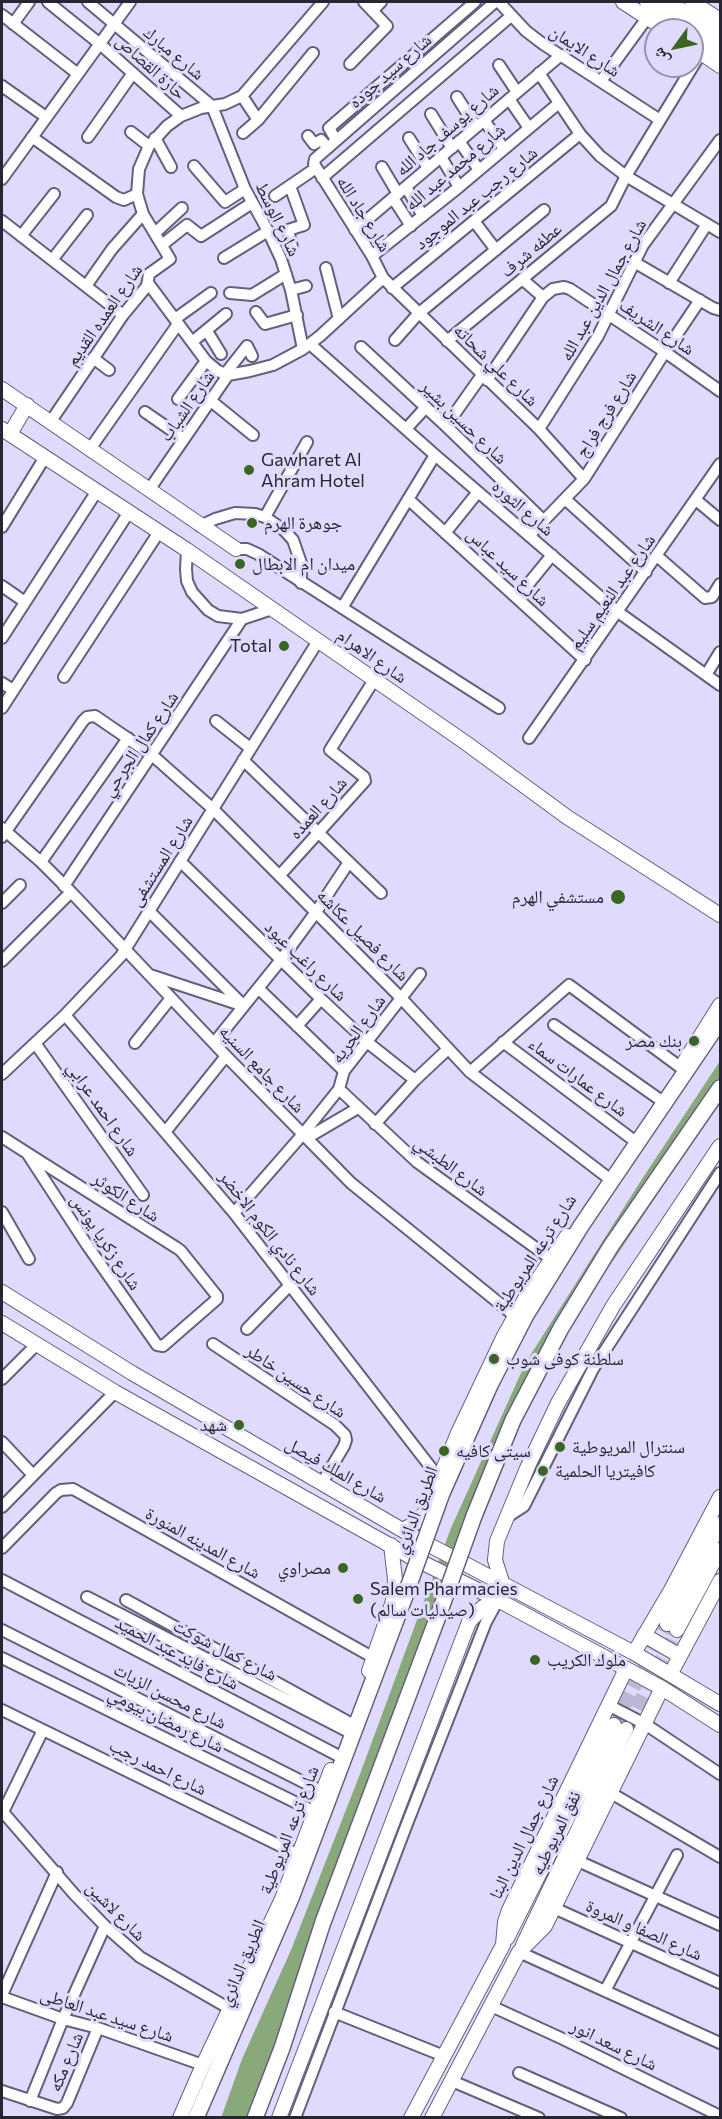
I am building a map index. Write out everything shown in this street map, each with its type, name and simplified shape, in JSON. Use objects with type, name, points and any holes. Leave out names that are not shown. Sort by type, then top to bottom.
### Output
[{"type":"highway","name":"الطريق الدائري","points":[[196,2118],[291,1898],[442,1493],[490,1385],[526,1315],[581,1226],[720,1021]]},
{"type":"highway","points":[[255,2118],[282,2048],[322,1922],[411,1692],[486,1483],[513,1420],[544,1358],[610,1246],[720,1088]]},
{"type":"main road","points":[[623,2],[647,18]]},
{"type":"main road","points":[[647,2],[671,18]]},
{"type":"main road","points":[[669,2],[720,35]]},
{"type":"main road","points":[[692,2],[720,20]]},
{"type":"main road","points":[[704,40],[720,51]]},
{"type":"main road","points":[[704,55],[720,66]]},
{"type":"main road","points":[[2,389],[236,549]]},
{"type":"main road","points":[[6,431],[27,405]]},
{"type":"main road","name":"شارع الاهرام","points":[[6,431],[187,550],[567,817],[720,915]]},
{"type":"main road","name":"شارع ترعه المريوطية","points":[[403,1530],[413,1526],[422,1517],[480,1384],[515,1316],[720,1005]]},
{"type":"main road","points":[[502,1582],[496,1568],[497,1541],[542,1434],[613,1306],[720,1146]]},
{"type":"main road","name":"شارع الملك فيصل","points":[[2,1292],[104,1356],[403,1530],[671,1673],[720,1704]]},
{"type":"main road","points":[[2,1323],[115,1392],[409,1556],[498,1600],[662,1688],[720,1725]]},
{"type":"main road","points":[[634,1653],[720,1497]]},
{"type":"main road","points":[[720,1524],[672,1627],[720,1550]]},
{"type":"main road","name":"شارع ترعه المريوطية","points":[[180,2118],[282,1899],[349,1727],[393,1601],[395,1579],[391,1545]]},
{"type":"main road","points":[[671,1673],[716,1602],[720,1581]]},
{"type":"main road","points":[[279,2118],[469,1622],[483,1607],[498,1600]]},
{"type":"main road","points":[[644,1635],[680,1656]]},
{"type":"main road","name":"شارع جمال الدين البنا","points":[[411,2118],[503,1945],[505,1922],[509,1910],[626,1669]]},
{"type":"main road","points":[[432,2118],[519,1952],[540,1934],[555,1908],[662,1688]]},
{"type":"main road","name":"نفق المريوطيه","points":[[503,1945],[620,1727],[519,1952]]},
{"type":"main road","points":[[295,2077],[308,2083]]},
{"type":"street","points":[[13,24],[29,2]]},
{"type":"street","name":"حارة القصاص","points":[[48,2],[100,44],[181,116]]},
{"type":"street","name":"شارع مبارك","points":[[88,2],[212,106]]},
{"type":"street","points":[[2,179],[6,164],[32,137],[130,2]]},
{"type":"street","points":[[252,203],[201,236],[187,225],[162,245],[142,214],[137,194],[139,169],[152,142],[167,126],[181,116],[190,111],[225,104],[242,96],[323,2]]},
{"type":"street","points":[[350,64],[387,26],[364,2]]},
{"type":"street","points":[[373,10],[381,2]]},
{"type":"street","points":[[336,140],[329,128],[475,2]]},
{"type":"street","name":"شارع سيد جوده","points":[[319,173],[314,160],[497,2]]},
{"type":"street","name":"شارع الايمان","points":[[497,2],[526,31],[660,120]]},
{"type":"street","points":[[2,15],[78,74]]},
{"type":"street","points":[[275,196],[290,186],[319,173],[511,16]]},
{"type":"street","points":[[601,81],[644,22]]},
{"type":"street","points":[[243,133],[258,120],[313,53]]},
{"type":"street","name":"شارع يوسف جاد الله","points":[[356,230],[561,55]]},
{"type":"street","points":[[499,65],[529,128]]},
{"type":"street","points":[[88,137],[133,73]]},
{"type":"street","points":[[539,73],[580,134],[600,156],[626,176],[720,232]]},
{"type":"street","name":"عطفه شرف","points":[[447,341],[611,206],[682,78]]},
{"type":"street","points":[[2,86],[46,117]]},
{"type":"street","points":[[242,96],[258,120]]},
{"type":"street","points":[[457,97],[504,149]]},
{"type":"street","name":"شارع محمد عبد الله","points":[[372,256],[559,103]]},
{"type":"street","name":"شارع الوسط","points":[[212,106],[245,189],[268,231],[286,274],[307,346]]},
{"type":"street","points":[[431,114],[479,170]]},
{"type":"street","points":[[131,132],[152,142],[171,167]]},
{"type":"street","name":"شارع رجب عبد الموجود","points":[[392,288],[580,134]]},
{"type":"street","points":[[308,136],[314,144],[321,140],[327,148]]},
{"type":"street","points":[[32,137],[116,197],[124,200],[137,194]]},
{"type":"street","points":[[409,138],[428,168]]},
{"type":"street","name":"شارع جمال الدين عبد الله","points":[[539,429],[592,347],[652,231],[720,140]]},
{"type":"street","points":[[441,157],[459,187]]},
{"type":"street","points":[[194,166],[225,202],[245,189]]},
{"type":"street","points":[[382,167],[399,193],[423,216]]},
{"type":"street","name":"شارع جاد الله","points":[[319,173],[372,256],[383,278]]},
{"type":"street","points":[[290,186],[304,225],[288,230],[292,247]]},
{"type":"street","points":[[399,193],[411,226]]},
{"type":"street","points":[[21,236],[54,194]]},
{"type":"street","points":[[154,233],[182,208]]},
{"type":"street","points":[[394,340],[418,314],[544,210]]},
{"type":"street","points":[[86,286],[112,249],[142,214]]},
{"type":"street","points":[[52,260],[87,215]]},
{"type":"street","points":[[2,221],[123,315]]},
{"type":"street","points":[[474,221],[496,250]]},
{"type":"street","points":[[669,283],[707,224]]},
{"type":"street","points":[[224,258],[268,231]]},
{"type":"street","name":"شارع العمده القديم","points":[[51,421],[123,315],[148,283],[149,274],[170,259],[162,245]]},
{"type":"street","points":[[634,262],[720,310]]},
{"type":"street","points":[[326,268],[339,319]]},
{"type":"street","points":[[230,293],[252,295],[286,274]]},
{"type":"street","name":"شارع علي شحاته","points":[[383,278],[539,429],[584,479]]},
{"type":"street","name":"شارع الشباب","points":[[149,490],[211,401],[226,374],[273,365],[307,346],[383,278]]},
{"type":"street","points":[[446,426],[543,297],[522,279]]},
{"type":"street","points":[[148,283],[206,361],[218,371],[226,374],[247,346],[252,356]]},
{"type":"street","points":[[291,290],[306,286]]},
{"type":"street","name":"شارع الشريف","points":[[543,297],[553,289],[564,287],[665,352],[720,391]]},
{"type":"street","points":[[90,449],[177,321],[211,293]]},
{"type":"street","name":"شارع فرج فراج","points":[[530,536],[584,479],[700,300]]},
{"type":"street","points":[[256,312],[265,324],[297,315]]},
{"type":"street","points":[[192,342],[226,314]]},
{"type":"street","points":[[207,331],[221,354]]},
{"type":"street","name":"شارع الثوره","points":[[307,346],[618,612],[720,685]]},
{"type":"street","name":"شارع حسين بشير","points":[[361,347],[544,521]]},
{"type":"street","points":[[93,358],[109,370]]},
{"type":"street","points":[[178,399],[206,361]]},
{"type":"street","points":[[211,401],[253,435]]},
{"type":"street","points":[[406,429],[426,407]]},
{"type":"street","points":[[145,412],[184,439]]},
{"type":"street","points":[[265,517],[307,442]]},
{"type":"street","points":[[342,608],[435,455]]},
{"type":"street","points":[[2,527],[45,457]]},
{"type":"street","name":"شارع عبد النعيم سليم","points":[[529,738],[720,464]]},
{"type":"street","points":[[2,638],[97,491]]},
{"type":"street","points":[[445,533],[478,492]]},
{"type":"street","name":"شارع سيد عباس","points":[[408,499],[585,660]]},
{"type":"street","points":[[565,499],[646,572]]},
{"type":"street","points":[[696,500],[720,520]]},
{"type":"street","points":[[2,708],[129,512]]},
{"type":"street","points":[[200,526],[235,513],[255,514],[276,523],[293,540],[301,563],[301,583]]},
{"type":"street","points":[[64,677],[159,532]]},
{"type":"street","points":[[236,549],[253,551],[499,708]]},
{"type":"street","points":[[187,550],[187,581],[199,602],[219,616],[242,619],[272,609]]},
{"type":"street","points":[[517,598],[552,555]]},
{"type":"street","points":[[657,556],[705,598],[712,597],[720,584]]},
{"type":"street","points":[[2,586],[25,602]]},
{"type":"street","name":"شارع كمال الجرحي","points":[[2,961],[68,889],[152,755],[242,619]]},
{"type":"street","name":"شارع المستشفى","points":[[2,1074],[65,1015],[109,970],[125,950],[318,641]]},
{"type":"street","points":[[706,675],[720,652]]},
{"type":"street","name":"شارع العمده","points":[[280,875],[365,780],[330,750],[374,680]]},
{"type":"street","points":[[2,683],[13,690]]},
{"type":"street","name":"شارع فصيل عكاشه","points":[[3,832],[83,721],[87,717],[95,716],[152,755],[213,809],[401,998],[470,1072],[607,1177]]},
{"type":"street","points":[[216,721],[250,748]]},
{"type":"street","points":[[41,862],[128,738]]},
{"type":"street","points":[[243,760],[381,893]]},
{"type":"street","name":"شارع جامع السنيه","points":[[3,832],[41,862],[68,889],[226,1056],[351,1183],[515,1316]]},
{"type":"street","name":"شارع راغب عبود","points":[[180,861],[280,961],[367,1042],[415,1080]]},
{"type":"street","points":[[214,1043],[280,961],[349,862]]},
{"type":"street","points":[[2,903],[20,885]]},
{"type":"street","points":[[148,911],[244,1006]]},
{"type":"street","points":[[148,974],[244,1006]]},
{"type":"street","name":"شارع الحريه","points":[[234,1213],[305,1136],[339,1089],[344,1071],[420,974]]},
{"type":"street","points":[[470,1072],[569,985],[680,1067]]},
{"type":"street","points":[[258,988],[344,1071]]},
{"type":"street","points":[[135,1043],[171,998]]},
{"type":"street","points":[[297,1026],[321,999]]},
{"type":"street","name":"شارع نادي الكوم الاخضر","points":[[65,1015],[234,1213],[439,1478]]},
{"type":"street","points":[[554,1024],[658,1100]]},
{"type":"street","name":"شارع عمارات سماء","points":[[503,1042],[632,1139]]},
{"type":"street","name":"شارع احمد عرابي","points":[[35,1043],[143,1195]]},
{"type":"street","points":[[375,1124],[415,1080],[448,1049]]},
{"type":"street","points":[[166,1131],[226,1056]]},
{"type":"street","name":"شارع الطبشي","points":[[339,1089],[357,1108],[432,1174],[551,1259]]},
{"type":"street","points":[[305,1136],[357,1108]]},
{"type":"street","name":"شارع الكوثر","points":[[2,1137],[181,1251],[217,1296],[216,1300],[160,1347]]},
{"type":"street","name":"شارع زكريا يونس","points":[[27,1153],[87,1245],[160,1347]]},
{"type":"street","points":[[507,1517],[524,1506],[593,1369],[720,1173]]},
{"type":"street","points":[[2,1212],[29,1259]]},
{"type":"street","points":[[248,1329],[290,1285]]},
{"type":"street","name":"شارع حسين خاطر","points":[[213,1344],[335,1425],[345,1435],[344,1446],[322,1483]]},
{"type":"street","points":[[2,1379],[36,1345]]},
{"type":"street","points":[[2,1507],[115,1392]]},
{"type":"street","points":[[2,1442],[33,1475]]},
{"type":"street","name":"شارع المدينه المنورة","points":[[2,1548],[56,1493],[67,1489],[78,1492],[374,1658]]},
{"type":"street","name":"شارع فايد عبد الحميد","points":[[2,1580],[337,1755]]},
{"type":"street","name":"شارع كمال شوكت","points":[[87,1597],[349,1727]]},
{"type":"street","points":[[126,1600],[349,1727]]},
{"type":"street","points":[[295,2118],[486,1622],[498,1600]]},
{"type":"street","name":"شارع محسن الزيات","points":[[2,1630],[323,1792]]},
{"type":"street","name":"شارع رمضان بيومي","points":[[2,1658],[315,1812]]},
{"type":"street","points":[[608,1705],[645,1724],[720,1774]]},
{"type":"street","name":"شارع احمد رجب","points":[[2,1710],[299,1855]]},
{"type":"street","points":[[2,1810],[43,1730]]},
{"type":"street","points":[[611,1793],[720,1857]]},
{"type":"street","name":"شارع لاشين","points":[[2,1810],[74,1894],[140,1957],[230,2009]]},
{"type":"street","points":[[605,1991],[677,1855]]},
{"type":"street","points":[[578,1861],[720,1925]]},
{"type":"street","points":[[2,1996],[57,1872]]},
{"type":"street","name":"شارع الصفا و المروة","points":[[555,1908],[720,1983]]},
{"type":"street","points":[[2,2091],[30,2101],[63,2019],[105,1926]]},
{"type":"street","points":[[519,1952],[720,2043]]},
{"type":"street","name":"شارع سيد عبد العاطى","points":[[2,1996],[63,2019],[98,2028],[203,2065]]},
{"type":"street","name":"شارع سعد انور","points":[[491,2006],[563,2038],[720,2116]]},
{"type":"street","points":[[334,2012],[444,2056]]},
{"type":"street","name":"شارع مكه","points":[[30,2101],[57,2109],[63,2108],[98,2028]]},
{"type":"street","points":[[519,2073],[621,2118]]},
{"type":"street","points":[[452,2081],[539,2118]]},
{"type":"shaded area","points":[[720,1061],[720,1101],[570,1321],[501,1447],[317,1949],[246,2117],[221,2118],[242,2059],[291,1950],[360,1774],[451,1528],[526,1362]]},
{"type":"tunnel","points":[[614,1725],[667,1624]]},
{"type":"tunnel","points":[[627,1727],[677,1630]]},
{"type":"place","name":"Gawharet Al Ahram Hotel","points":[[249,470]]},
{"type":"place","name":"جوهرة الهرم","points":[[252,523]]},
{"type":"place","name":"ميدان ام الابطال","points":[[240,564]]},
{"type":"place","name":"Total","points":[[284,646]]},
{"type":"place","name":"مستشفي الهرم","points":[[618,897]]},
{"type":"place","name":"بنك مصر","points":[[694,1041]]},
{"type":"place","name":"سلطنة كوفى شوب","points":[[494,1359]]},
{"type":"place","name":"شهد","points":[[239,1425]]},
{"type":"place","name":"سنترال المريوطية","points":[[560,1447]]},
{"type":"place","name":"سيتى كافيه","points":[[444,1451]]},
{"type":"place","name":"كافيتريا الحلمية","points":[[543,1471]]},
{"type":"place","name":"مصراوي","points":[[343,1568]]},
{"type":"place","name":"Salem Pharmacies (صيدليات سالم)","points":[[358,1599]]},
{"type":"place","name":"ملوك الكريب","points":[[535,1660]]}]
